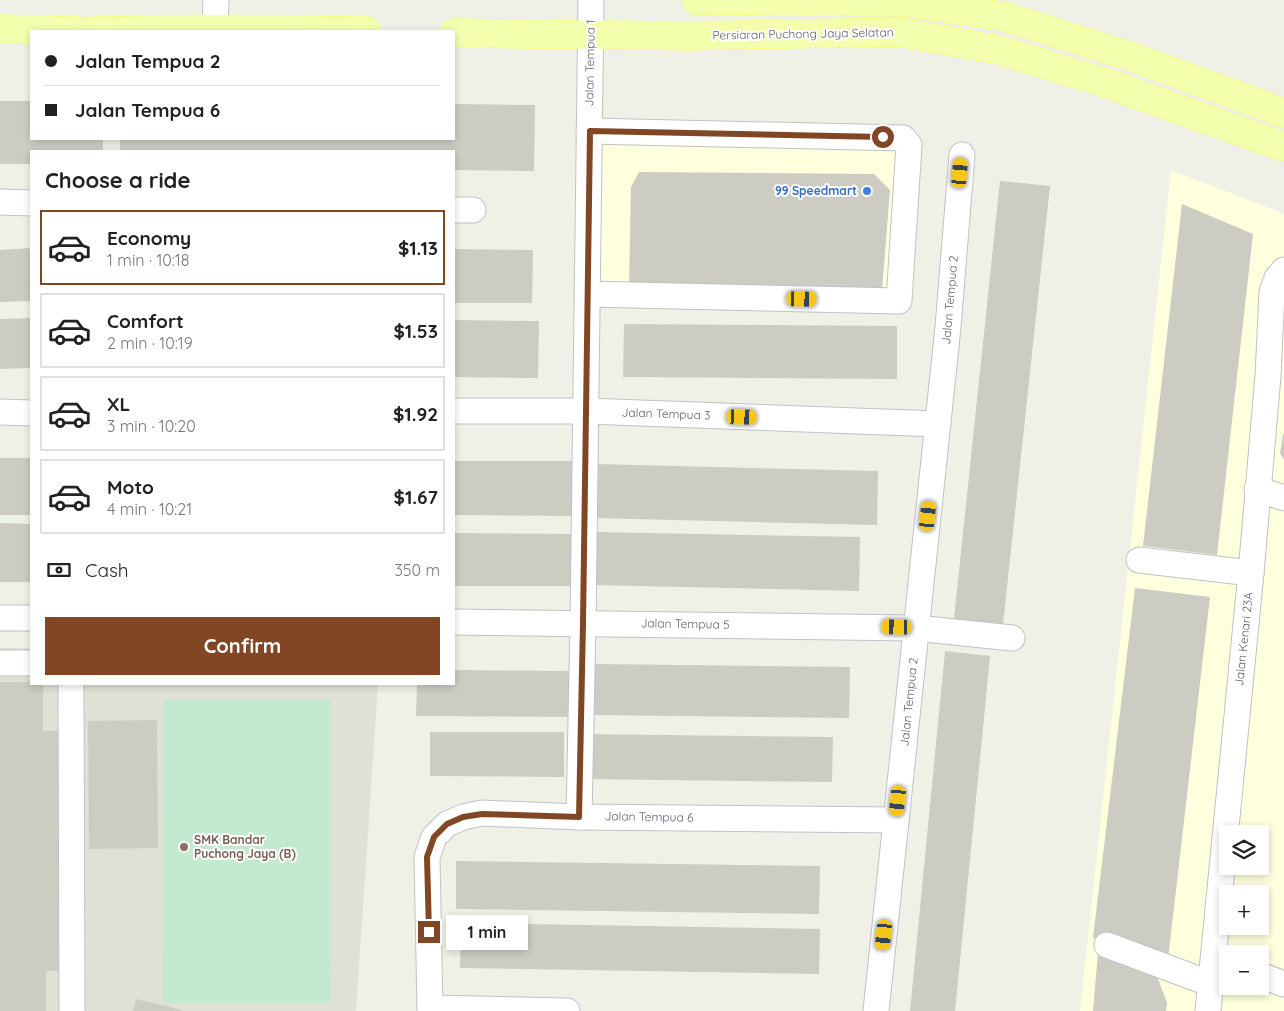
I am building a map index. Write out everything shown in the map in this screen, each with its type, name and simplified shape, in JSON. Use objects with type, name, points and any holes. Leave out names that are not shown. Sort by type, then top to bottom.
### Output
[{"type":"main road","points":[[697,0],[903,2],[1002,16],[1127,55],[1284,113]]},
{"type":"main road","points":[[0,29],[39,30]]},
{"type":"main road","points":[[154,30],[290,30]]},
{"type":"main road","name":"Persiaran Puchong Jaya Selatan","points":[[455,32],[690,36],[898,32],[999,50],[1103,82],[1284,147]]},
{"type":"street","points":[[215,29],[216,0]]},
{"type":"street","name":"Jalan Tempua 1","points":[[579,817],[591,0]]},
{"type":"street","points":[[588,294],[899,301],[909,145],[903,138],[590,131]]},
{"type":"street","name":"Jalan Tempua 2","points":[[876,1011],[938,424],[962,155]]},
{"type":"street","points":[[0,202],[30,203]]},
{"type":"street","name":"Jalan Kenari 23A","points":[[1221,945],[1257,489],[1276,379],[1272,292],[1277,278],[1284,270]]},
{"type":"street","name":"Jalan Tempua 3","points":[[455,412],[586,411],[938,424]]},
{"type":"street","points":[[0,412],[30,412]]},
{"type":"street","points":[[1257,489],[1284,498]]},
{"type":"street","points":[[1139,560],[1250,573]]},
{"type":"street","points":[[0,618],[30,618]]},
{"type":"street","name":"Jalan Tempua 5","points":[[455,622],[916,628],[1012,638]]},
{"type":"street","points":[[0,663],[30,663]]},
{"type":"street","points":[[71,685],[72,1011]]},
{"type":"street","name":"Jalan Tempua 6","points":[[431,1010],[427,857],[434,837],[447,824],[463,817],[482,814],[579,817],[896,820]]},
{"type":"street","points":[[1107,945],[1211,984]]},
{"type":"street","name":"Jalan Kenari 23A","points":[[1208,1011],[1211,984],[1219,963]]},
{"type":"street","points":[[1269,978],[1284,984]]},
{"type":"street","points":[[431,1010],[567,1011]]},
{"type":"shaded area","points":[[599,139],[899,145],[893,295],[596,289]]},
{"type":"shaded area","points":[[1171,170],[1284,214],[1284,1011],[1080,1011]]},
{"type":"shaded area","name":"SMK Bandar Puchong Jaya (B)","points":[[0,648],[30,648],[30,685],[378,685],[356,1011],[0,1011]]},
{"type":"shaded area","points":[[164,700],[331,700],[330,1003],[163,1003]]},
{"type":"building","points":[[0,101],[30,101],[30,140],[103,140],[103,150],[30,150],[30,164],[0,164]]},
{"type":"building","points":[[455,104],[535,105],[534,171],[455,170],[455,150],[120,150],[120,140],[455,140]]},
{"type":"building","points":[[639,172],[874,174],[890,190],[882,291],[629,288],[631,187]]},
{"type":"building","points":[[1000,181],[1050,186],[1002,634],[953,628]]},
{"type":"building","points":[[1182,204],[1253,234],[1217,555],[1143,546]]},
{"type":"building","points":[[30,248],[30,301],[0,302],[0,250]]},
{"type":"building","points":[[455,249],[533,250],[532,303],[455,303]]},
{"type":"building","points":[[30,318],[30,368],[0,369],[0,319]]},
{"type":"building","points":[[455,320],[539,321],[538,378],[455,377]]},
{"type":"building","points":[[624,324],[897,326],[897,379],[623,377]]},
{"type":"building","points":[[1284,434],[1284,460],[1280,453]]},
{"type":"building","points":[[0,458],[30,458],[30,515],[0,515]]},
{"type":"building","points":[[455,461],[575,461],[574,516],[455,515]]},
{"type":"building","points":[[595,464],[878,471],[877,525],[594,518]]},
{"type":"building","points":[[0,523],[30,524],[30,582],[0,582]]},
{"type":"building","points":[[594,532],[860,537],[859,591],[592,585]]},
{"type":"building","points":[[455,533],[574,534],[574,586],[455,586]]},
{"type":"building","points":[[1135,588],[1210,597],[1168,959],[1093,938]]},
{"type":"building","points":[[945,651],[990,656],[985,708],[955,1011],[910,1011]]},
{"type":"building","points":[[595,664],[850,667],[849,718],[594,715]]},
{"type":"building","points":[[455,670],[574,671],[573,717],[416,716],[417,685],[455,685]]},
{"type":"building","points":[[0,682],[30,682],[30,685],[43,685],[43,731],[60,731],[59,971],[46,971],[46,1011],[0,1011]]},
{"type":"building","points":[[157,720],[158,848],[89,849],[88,721]]},
{"type":"building","points":[[430,732],[564,732],[564,777],[430,776]]},
{"type":"building","points":[[584,734],[833,737],[832,782],[583,779]]},
{"type":"building","points":[[456,861],[820,866],[819,914],[456,909]]},
{"type":"building","points":[[461,923],[820,929],[819,974],[460,968]]},
{"type":"building","points":[[1098,952],[1157,976],[1167,1003],[1166,1011],[1093,1011]]},
{"type":"building","points":[[136,999],[182,1010],[182,1011],[133,1011]]},
{"type":"place","name":"99 Speedmart","points":[[867,191]]},
{"type":"place","name":"SMK Bandar Puchong Jaya (B)","points":[[184,847]]},
{"type":"route","points":[[429,932],[427,857],[434,837],[447,824],[463,817],[482,814],[579,817],[590,131],[883,137]]}]
